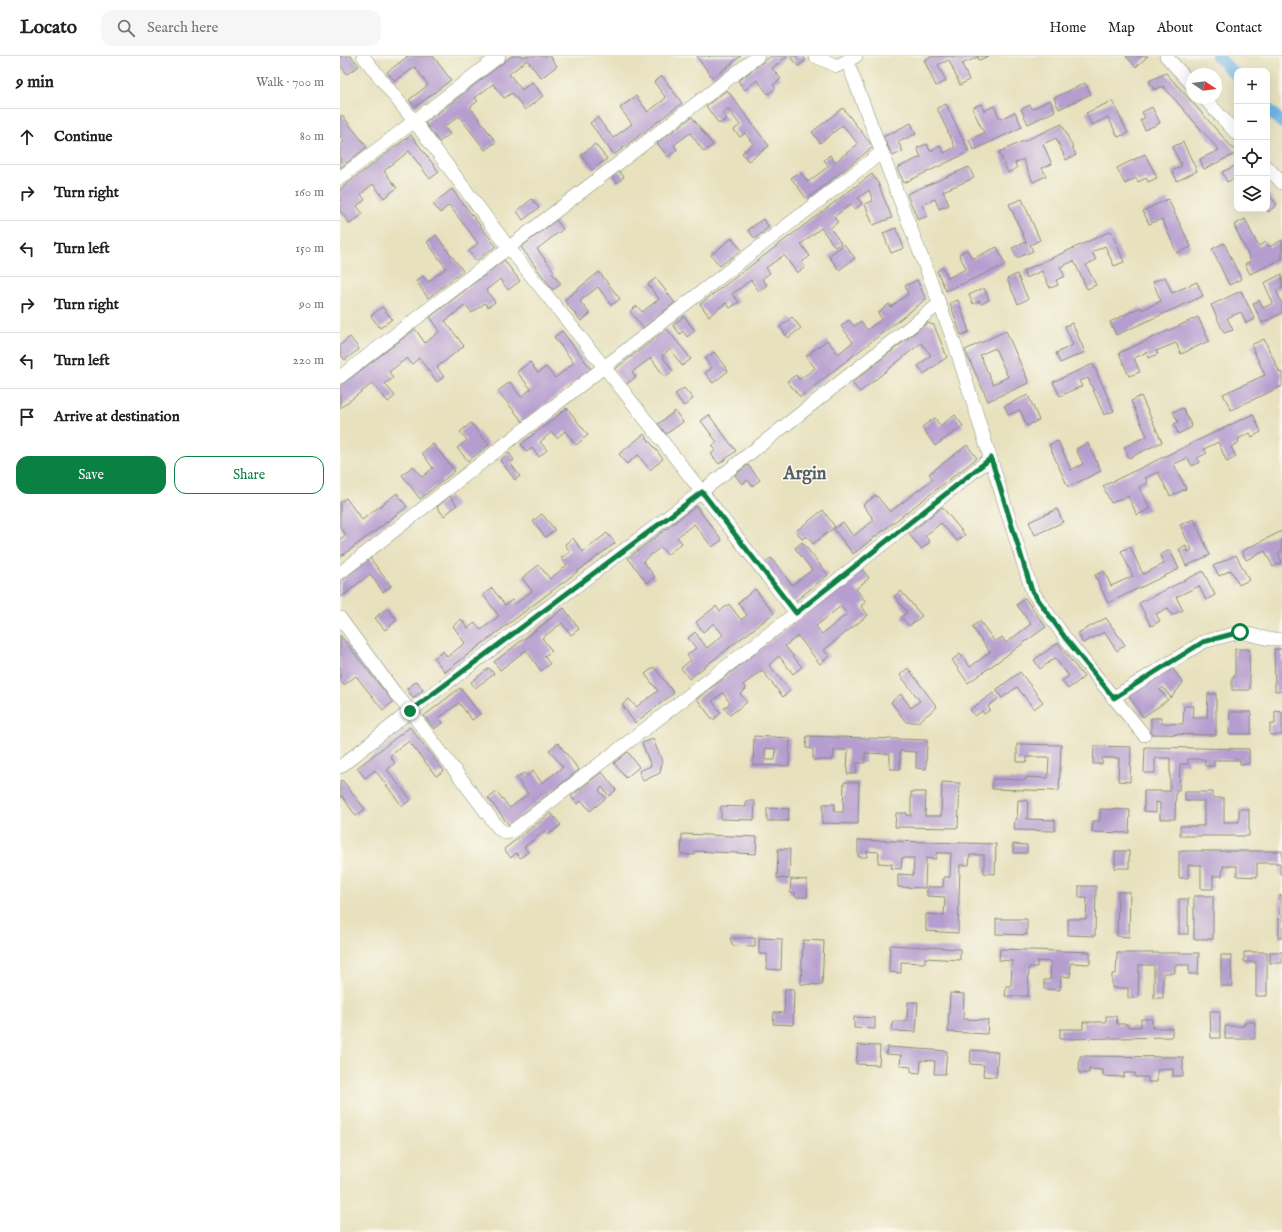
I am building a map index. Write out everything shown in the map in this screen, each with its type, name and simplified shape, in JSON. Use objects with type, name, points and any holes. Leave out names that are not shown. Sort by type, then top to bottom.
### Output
[{"type":"street","points":[[363,56],[414,121],[509,248],[604,366],[796,613]]},
{"type":"street","points":[[340,178],[498,56]]},
{"type":"street","points":[[340,377],[758,56]]},
{"type":"street","points":[[815,56],[837,66],[851,58],[882,152],[954,342],[1032,591],[1066,639],[1144,735]]},
{"type":"street","points":[[1166,56],[1186,78]]},
{"type":"street","points":[[1210,104],[1234,131]]},
{"type":"street","points":[[340,573],[604,366],[882,152]]},
{"type":"street","points":[[1270,170],[1282,183]]},
{"type":"street","points":[[340,767],[410,711],[702,492],[939,304]]},
{"type":"street","points":[[340,618],[395,693],[499,829],[506,833],[511,832],[796,613],[991,458]]},
{"type":"street","points":[[1114,698],[1203,642],[1240,632],[1269,639],[1282,639]]},
{"type":"building","points":[[340,56],[351,56],[359,66],[347,74],[340,65]]},
{"type":"building","points":[[406,56],[433,56],[451,80],[415,107],[409,100],[428,85],[415,67],[395,81],[387,72],[407,57]]},
{"type":"building","points":[[512,56],[550,56],[557,66],[541,78],[527,60],[509,74],[522,90],[532,82],[543,96],[525,110],[512,93],[504,98],[493,84],[475,98],[478,101],[470,107],[496,142],[485,150],[459,116],[444,127],[450,134],[439,142],[425,123]]},
{"type":"building","points":[[741,56],[713,78],[697,57]]},
{"type":"building","points":[[771,56],[788,56],[772,68],[781,79],[773,85],[776,88],[768,94],[757,80],[745,90],[738,81]]},
{"type":"building","points":[[790,56],[803,56],[806,60],[798,66]]},
{"type":"building","points":[[933,56],[989,56],[979,60],[978,57],[962,64],[969,80],[960,85],[949,60],[938,65],[946,81],[936,86],[924,60]]},
{"type":"building","points":[[1126,56],[1148,56],[1136,67]]},
{"type":"building","points":[[1166,73],[1186,96],[1186,104],[1194,104],[1234,150],[1234,154],[1204,169],[1200,159],[1219,150],[1163,86],[1154,90],[1149,81]]},
{"type":"building","points":[[662,76],[682,103],[614,155],[590,123],[597,117],[613,138],[632,124],[620,108],[636,96],[648,112],[666,98],[654,82]]},
{"type":"building","points":[[1085,83],[1091,94],[1059,109],[1054,98]]},
{"type":"building","points":[[727,90],[769,146],[748,161],[742,153],[753,144],[745,133],[740,137],[734,130],[740,125],[728,109],[722,113],[727,119],[719,124],[706,106]]},
{"type":"building","points":[[1050,100],[1055,111],[1028,124],[1021,109],[1030,105],[1032,109]]},
{"type":"building","points":[[1112,101],[1128,133],[1118,137],[1108,117],[1092,125],[1086,113]]},
{"type":"building","points":[[946,104],[969,152],[904,183],[897,168],[921,157],[917,148],[927,144],[930,151],[940,146],[944,153],[955,147],[937,108]]},
{"type":"building","points":[[981,104],[984,111],[994,106],[1000,119],[1015,112],[1022,127],[974,150],[969,140],[984,133],[972,108]]},
{"type":"building","points":[[1152,107],[1160,123],[1145,130],[1140,120],[1145,118],[1142,112]]},
{"type":"building","points":[[843,108],[873,147],[807,199],[791,178],[799,171],[808,182],[829,166],[824,160],[830,155],[835,162],[858,144],[843,125],[820,143],[812,132]]},
{"type":"building","points":[[342,115],[367,147],[340,168],[340,145],[344,142],[340,137],[340,117]]},
{"type":"building","points":[[692,117],[713,145],[704,152],[690,133],[674,145],[677,150],[668,157],[657,143]]},
{"type":"building","points":[[911,123],[916,134],[898,142],[903,151],[893,156],[883,137]]},
{"type":"building","points":[[1062,124],[1076,155],[1066,160],[1056,138],[1043,144],[1052,164],[1042,168],[1046,176],[1033,182],[1023,159],[1015,163],[1017,168],[1008,173],[999,152]]},
{"type":"building","points":[[411,135],[439,172],[430,179],[409,151],[384,171],[397,188],[384,198],[373,184],[361,194],[365,200],[357,206],[363,214],[350,224],[340,211],[340,189]]},
{"type":"building","points":[[1183,142],[1197,171],[1177,181],[1172,171],[1182,166],[1172,147]]},
{"type":"building","points":[[595,144],[607,159],[592,170],[581,155]]},
{"type":"building","points":[[1145,154],[1157,178],[1148,182],[1146,178],[1138,182],[1136,178],[1125,184],[1117,168]]},
{"type":"building","points":[[1234,166],[1234,178],[1227,182],[1222,172]]},
{"type":"building","points":[[969,167],[974,178],[943,191],[949,205],[939,209],[935,199],[922,205],[927,216],[918,220],[907,194]]},
{"type":"building","points":[[618,170],[624,177],[617,183],[611,175]]},
{"type":"building","points":[[872,174],[878,183],[892,218],[873,225],[865,204],[873,201],[869,190],[858,198],[862,204],[855,209],[851,204],[834,217],[838,222],[830,228],[841,243],[835,247],[821,228],[801,244],[810,256],[802,262],[805,267],[797,273],[784,255],[766,268],[770,273],[762,279],[767,285],[759,291],[751,280],[732,294],[739,302],[730,308],[726,303],[709,316],[700,304]]},
{"type":"building","points":[[452,189],[496,246],[476,261],[469,251],[478,243],[449,205],[440,213],[433,204]]},
{"type":"building","points":[[1270,196],[1277,205],[1270,210]]},
{"type":"building","points":[[532,199],[539,208],[523,220],[517,211]]},
{"type":"building","points":[[1022,199],[1040,240],[1030,245],[1033,251],[1017,258],[1012,248],[1026,242],[1009,204]]},
{"type":"building","points":[[1168,199],[1191,247],[1177,253],[1162,219],[1149,224],[1143,211]]},
{"type":"building","points":[[763,219],[769,227],[755,239],[748,230]]},
{"type":"building","points":[[1245,219],[1258,246],[1266,242],[1269,247],[1282,240],[1282,259],[1250,274],[1245,264],[1251,261],[1234,225]]},
{"type":"building","points":[[556,220],[563,229],[537,249],[554,271],[552,273],[561,284],[553,290],[521,247]]},
{"type":"building","points":[[896,228],[904,248],[891,253],[883,233]]},
{"type":"building","points":[[1111,231],[1124,262],[1114,266],[1105,246],[1092,252],[1096,260],[1086,265],[1096,285],[1087,289],[1074,261],[1060,267],[1065,276],[1056,280],[1058,285],[1050,288],[1042,271],[1026,278],[1023,271]]},
{"type":"building","points":[[436,235],[463,271],[428,298],[416,281],[423,276],[428,282],[446,268],[427,242]]},
{"type":"building","points":[[732,238],[741,250],[720,266],[711,255]]},
{"type":"building","points":[[1224,243],[1241,279],[1229,285],[1212,249]]},
{"type":"building","points":[[844,244],[855,258],[839,270],[829,256]]},
{"type":"building","points":[[997,247],[1005,265],[946,291],[937,271],[943,267],[948,278],[966,269],[959,254],[967,250],[972,259]]},
{"type":"building","points":[[504,260],[520,281],[508,290],[500,279],[486,290],[495,302],[488,307],[485,303],[472,313],[466,305],[445,321],[464,346],[437,367],[444,377],[437,382],[419,358],[412,364],[407,358],[389,372],[393,378],[385,384],[395,396],[388,402],[373,383],[340,408],[340,386],[415,329],[425,343],[440,331],[430,317]]},
{"type":"building","points":[[599,272],[620,299],[611,305],[598,287],[580,301],[590,314],[581,321],[564,300]]},
{"type":"building","points":[[1017,274],[1028,299],[1018,304],[1007,279]]},
{"type":"building","points":[[1282,274],[1282,288],[1276,290],[1282,304],[1282,313],[1262,323],[1253,304],[1259,300],[1263,308],[1273,303],[1264,283]]},
{"type":"building","points":[[1165,277],[1172,293],[1197,282],[1203,296],[1116,335],[1110,322],[1141,307],[1142,310],[1161,301],[1153,282]]},
{"type":"building","points":[[656,278],[675,303],[643,328],[630,311],[637,306],[642,312],[659,299],[648,284]]},
{"type":"building","points":[[917,280],[926,299],[800,397],[787,381],[796,375],[799,380],[815,368],[806,356],[827,340],[838,354],[853,342],[841,326],[849,320],[854,326],[861,321],[867,330],[882,319],[878,313],[889,304],[891,307],[908,294],[905,286]]},
{"type":"building","points":[[984,288],[989,300],[981,304],[980,301],[973,304],[969,295]]},
{"type":"building","points":[[1241,291],[1255,319],[1246,323],[1241,312],[1227,318],[1233,330],[1224,333],[1211,305]]},
{"type":"building","points":[[958,300],[969,332],[961,335],[950,303]]},
{"type":"building","points":[[382,307],[392,319],[380,328],[371,316]]},
{"type":"building","points":[[684,316],[695,331],[687,337],[683,331],[680,334],[673,325]]},
{"type":"building","points":[[792,317],[801,328],[788,338],[780,327]]},
{"type":"building","points":[[1198,317],[1209,341],[1181,354],[1176,343],[1156,351],[1158,354],[1149,358],[1147,352],[1134,358],[1140,372],[1129,376],[1119,353]]},
{"type":"building","points":[[927,323],[934,325],[947,357],[924,374],[918,366],[931,355],[921,343],[860,392],[852,383]]},
{"type":"building","points":[[1072,323],[1085,352],[1060,363],[1056,353],[1073,345],[1065,326]]},
{"type":"building","points":[[667,329],[691,359],[682,366],[670,349],[662,356],[673,371],[665,377],[651,358],[632,372],[636,377],[625,385],[614,370]]},
{"type":"building","points":[[562,331],[591,369],[523,422],[498,391],[510,382],[521,397],[531,389],[517,372],[530,362],[538,373],[546,367],[555,378],[574,363],[554,337]]},
{"type":"building","points":[[1006,331],[1029,383],[988,401],[965,350]],"holes":[[[995,348],[1008,377],[993,384],[980,355]]]},
{"type":"building","points":[[350,337],[359,349],[345,360],[340,354],[340,345]]},
{"type":"building","points":[[1264,339],[1280,373],[1282,372],[1282,386],[1231,410],[1223,394],[1265,375],[1251,345]]},
{"type":"building","points":[[714,352],[728,371],[713,383],[705,373],[712,368],[705,359]]},
{"type":"building","points":[[1093,364],[1114,411],[1104,415],[1088,378],[1079,381],[1082,386],[1060,396],[1053,382]]},
{"type":"building","points":[[684,388],[693,399],[684,406],[675,394]]},
{"type":"building","points":[[1028,395],[1039,420],[1027,426],[1020,410],[1009,415],[1004,406]]},
{"type":"building","points":[[1141,396],[1162,442],[1129,458],[1124,447],[1147,436],[1131,401]]},
{"type":"building","points":[[567,408],[588,435],[576,445],[565,431],[557,438],[552,432],[540,442],[547,450],[539,457],[532,448],[527,452],[521,444]]},
{"type":"building","points":[[1183,408],[1192,427],[1178,434],[1174,424],[1178,422],[1173,412]]},
{"type":"building","points":[[675,411],[683,422],[666,434],[658,424]]},
{"type":"building","points":[[1253,414],[1261,432],[1252,437],[1250,433],[1238,439],[1239,442],[1231,447],[1236,457],[1227,462],[1218,442],[1204,449],[1207,453],[1197,458],[1200,462],[1192,466],[1188,458],[1174,464],[1186,489],[1170,496],[1158,472],[1145,478],[1148,483],[1139,487],[1150,509],[1137,515],[1128,496],[1111,503],[1103,486]]},
{"type":"building","points":[[709,415],[736,451],[719,464],[711,454],[716,450],[712,446],[717,442],[701,421]]},
{"type":"building","points":[[955,415],[963,426],[935,446],[922,427],[935,418],[940,426]]},
{"type":"building","points":[[471,423],[489,445],[468,461],[457,448],[467,440],[460,432]]},
{"type":"building","points":[[644,434],[663,459],[650,470],[638,455],[627,464],[619,454]]},
{"type":"building","points":[[1058,441],[1071,470],[1083,464],[1076,449],[1088,443],[1101,471],[1068,487],[1049,445]]},
{"type":"building","points":[[433,444],[455,471],[420,499],[402,475],[413,466],[422,477],[433,468],[422,453]]},
{"type":"building","points":[[967,445],[977,458],[853,554],[834,529],[843,522],[853,536],[874,520],[863,505],[876,495],[890,512],[933,479],[929,474]]},
{"type":"building","points":[[509,453],[514,460],[510,463],[520,476],[515,480],[500,460]]},
{"type":"building","points":[[748,465],[760,480],[752,486],[748,480],[742,484],[735,475]]},
{"type":"building","points":[[397,493],[407,507],[340,557],[340,539],[346,535],[340,527],[340,502],[346,498],[362,520]]},
{"type":"building","points":[[450,496],[457,505],[444,516],[437,507]]},
{"type":"building","points":[[696,506],[722,540],[712,547],[694,524],[677,537],[682,543],[667,555],[661,547],[643,561],[655,577],[647,583],[628,558]]},
{"type":"building","points":[[942,507],[965,535],[957,541],[941,523],[925,536],[930,542],[921,549],[909,534]]},
{"type":"building","points":[[1057,509],[1063,522],[1035,535],[1029,522]]},
{"type":"building","points":[[823,510],[835,527],[813,544],[807,536],[802,539],[796,531]]},
{"type":"building","points":[[542,514],[555,530],[545,537],[533,521]]},
{"type":"building","points":[[1194,519],[1210,555],[1186,566],[1179,549],[1186,546],[1188,552],[1192,550],[1180,525]]},
{"type":"building","points":[[1282,531],[1282,551],[1278,553],[1282,562],[1273,567],[1265,551],[1246,560],[1242,551]]},
{"type":"building","points":[[607,533],[615,543],[445,672],[434,658],[443,651],[447,657],[465,643],[453,626],[461,619],[468,628],[475,623],[481,630],[499,616],[483,595],[492,588],[505,605],[512,600],[515,604],[532,591],[522,578],[539,565],[550,579],[567,565],[561,558],[570,552],[565,544],[573,538],[583,552]]},
{"type":"building","points":[[802,542],[828,575],[793,603],[763,565],[771,558],[792,585],[812,570],[795,548]]},
{"type":"building","points":[[1130,547],[1143,574],[1164,564],[1160,555],[1170,550],[1179,569],[1108,603],[1095,575],[1104,571],[1111,586],[1133,576],[1121,551]]},
{"type":"building","points":[[1236,555],[1249,580],[1239,585],[1231,570],[1219,576],[1213,566]]},
{"type":"building","points":[[370,558],[391,586],[383,592],[370,574],[340,598],[340,582]]},
{"type":"building","points":[[862,569],[869,578],[856,589],[866,602],[861,606],[868,615],[824,650],[829,656],[820,664],[798,636],[785,646],[802,667],[793,674],[779,656],[769,665],[790,691],[783,697],[762,670],[743,685],[746,689],[740,694],[747,702],[730,715],[724,708],[730,703],[723,693],[712,701],[721,713],[713,720],[697,699]],"holes":[[[841,606],[847,614],[822,634],[816,626]]]},
{"type":"building","points":[[1203,571],[1215,595],[1206,600],[1199,586],[1176,597],[1183,610],[1172,615],[1168,608],[1156,614],[1160,621],[1151,626],[1139,603]]},
{"type":"building","points":[[755,589],[774,613],[689,679],[681,668],[691,660],[687,655],[696,648],[688,638],[695,632],[707,648],[723,635],[714,623],[703,632],[696,622],[716,606],[720,611],[729,604],[741,620],[747,615],[738,603]]},
{"type":"building","points":[[901,591],[922,616],[909,626],[901,617],[907,612],[894,596]]},
{"type":"building","points":[[1025,598],[1046,627],[968,683],[952,660],[960,654],[970,667],[990,652],[972,627],[980,621],[995,642],[1002,637],[1006,643],[1031,624],[1017,605]]},
{"type":"building","points":[[387,608],[397,620],[385,630],[375,618]]},
{"type":"building","points":[[564,608],[579,629],[571,635],[562,623],[542,638],[552,651],[544,656],[550,664],[541,671],[526,650],[500,670],[494,662]]},
{"type":"building","points":[[1106,618],[1125,645],[1117,651],[1104,632],[1083,643],[1078,633]]},
{"type":"building","points":[[340,635],[393,702],[383,710],[356,676],[344,685],[340,680]]},
{"type":"building","points":[[1058,643],[1084,677],[1068,689],[1062,681],[1069,676],[1055,658],[1040,669],[1034,660]]},
{"type":"building","points":[[1235,649],[1249,649],[1250,690],[1232,690],[1232,677],[1235,677]]},
{"type":"building","points":[[1274,649],[1282,649],[1282,691],[1275,691]]},
{"type":"building","points":[[1171,666],[1183,683],[1171,698],[1163,687],[1160,690],[1168,700],[1143,717],[1128,695]]},
{"type":"building","points":[[654,667],[674,693],[635,723],[622,705],[629,699],[636,707],[658,691],[645,674]]},
{"type":"building","points":[[489,668],[494,674],[475,688],[471,682]]},
{"type":"building","points":[[908,668],[937,707],[918,722],[906,722],[891,702],[901,694],[911,708],[920,701],[900,675]]},
{"type":"building","points":[[1020,672],[1043,702],[1034,709],[1017,687],[1002,698],[996,690]]},
{"type":"building","points":[[417,681],[423,690],[413,698],[407,689]]},
{"type":"building","points":[[460,688],[480,714],[472,720],[459,703],[439,718],[443,723],[434,729],[424,716]]},
{"type":"building","points":[[993,693],[998,699],[988,706],[990,710],[984,714],[982,711],[975,716],[970,710]]},
{"type":"building","points":[[1208,694],[1216,694],[1216,735],[1151,734],[1151,718],[1161,718],[1161,723],[1183,724],[1184,706],[1194,706],[1193,718],[1207,718]]},
{"type":"building","points":[[1275,711],[1282,712],[1282,735],[1270,735],[1270,724],[1275,724]]},
{"type":"building","points":[[1230,712],[1251,712],[1251,734],[1229,734]]},
{"type":"building","points":[[410,727],[444,771],[436,776],[409,741],[390,756],[395,763],[387,770],[411,800],[402,806],[375,770],[365,778],[357,768]]},
{"type":"building","points":[[754,736],[790,738],[789,766],[753,765]],"holes":[[[765,748],[776,749],[775,760],[765,760]]]},
{"type":"building","points":[[807,736],[927,740],[926,769],[916,768],[916,752],[900,751],[900,769],[890,769],[890,754],[865,753],[865,763],[856,763],[856,774],[847,774],[848,750],[834,750],[833,760],[813,760],[813,749],[806,748]]},
{"type":"building","points":[[653,739],[662,761],[660,773],[643,781],[639,771],[651,766],[642,743]]},
{"type":"building","points":[[558,743],[579,770],[509,825],[488,798],[497,792],[510,808],[528,794],[516,778],[524,773],[527,776],[533,771],[542,783],[563,767],[549,750]]},
{"type":"building","points":[[1017,744],[1061,745],[1059,791],[992,789],[992,779],[1026,780],[1026,777],[1048,778],[1049,757],[1027,757],[1027,762],[1017,762]]},
{"type":"building","points":[[1094,746],[1131,747],[1130,782],[1118,781],[1119,758],[1102,758],[1102,764],[1093,764]]},
{"type":"building","points":[[1145,747],[1249,749],[1249,764],[1240,764],[1240,760],[1214,760],[1214,766],[1205,766],[1205,759],[1188,759],[1188,764],[1180,764],[1179,791],[1176,791],[1175,819],[1160,819],[1160,803],[1156,802],[1156,812],[1144,811],[1144,791],[1170,791],[1170,758],[1155,758],[1155,773],[1144,773]]},
{"type":"building","points":[[628,752],[639,767],[626,778],[614,763]]},
{"type":"building","points":[[602,772],[616,790],[609,796],[602,787],[599,790],[606,798],[590,811],[582,801],[577,804],[571,796]]},
{"type":"building","points":[[342,780],[365,809],[356,816],[342,796],[340,798],[340,781]]},
{"type":"building","points":[[844,782],[859,782],[858,824],[822,823],[823,804],[835,804],[834,812],[843,812]]},
{"type":"building","points":[[942,782],[960,783],[958,828],[895,827],[896,813],[907,813],[906,815],[911,816],[911,792],[926,792],[925,816],[941,816]]},
{"type":"building","points":[[1185,792],[1213,792],[1213,798],[1224,798],[1224,822],[1239,822],[1239,809],[1249,809],[1249,836],[1180,836],[1180,826],[1204,826],[1204,801],[1185,801]]},
{"type":"building","points":[[1018,800],[1028,801],[1027,819],[1055,820],[1055,831],[1014,830],[1015,819],[1017,819]]},
{"type":"building","points":[[746,801],[755,801],[754,820],[721,819],[721,806],[746,807]]},
{"type":"building","points":[[767,808],[789,809],[788,821],[767,821]]},
{"type":"building","points":[[1100,809],[1130,810],[1129,833],[1092,832],[1093,821],[1100,821]]},
{"type":"building","points":[[551,813],[561,825],[548,835],[545,831],[524,847],[528,852],[520,858],[516,853],[511,858],[504,849]]},
{"type":"building","points":[[682,834],[757,837],[756,854],[695,851],[695,855],[681,854]]},
{"type":"building","points":[[858,840],[996,844],[995,874],[984,873],[984,855],[970,855],[969,865],[960,865],[958,933],[926,931],[926,914],[944,915],[945,897],[927,896],[927,887],[943,887],[944,877],[950,877],[951,853],[936,853],[936,859],[926,858],[925,888],[898,887],[898,874],[913,875],[914,858],[902,858],[901,869],[891,868],[892,864],[878,863],[879,852],[867,851],[867,857],[858,857]]},
{"type":"building","points":[[1013,844],[1027,845],[1027,853],[1013,853]]},
{"type":"building","points":[[778,849],[790,849],[789,879],[777,878]]},
{"type":"building","points":[[1115,851],[1129,851],[1129,868],[1115,868]]},
{"type":"building","points":[[1179,851],[1282,851],[1282,874],[1280,874],[1280,863],[1257,863],[1257,877],[1237,876],[1237,866],[1223,866],[1222,876],[1213,876],[1213,889],[1201,889],[1201,865],[1188,865],[1188,878],[1179,878]]},
{"type":"building","points":[[791,879],[807,880],[807,897],[795,897],[795,893],[790,893]]},
{"type":"building","points":[[1079,886],[1096,886],[1095,936],[1068,935],[1068,919],[1086,919],[1087,898],[1079,898]]},
{"type":"building","points":[[1118,892],[1130,892],[1129,937],[1117,936]]},
{"type":"building","points":[[1280,895],[1282,895],[1282,938],[1279,938]]},
{"type":"building","points":[[1194,896],[1213,896],[1213,939],[1194,939]]},
{"type":"building","points":[[1179,899],[1188,899],[1188,934],[1179,934]]},
{"type":"building","points":[[996,919],[1027,919],[1027,935],[996,934]]},
{"type":"building","points":[[730,938],[755,938],[755,947],[733,946]]},
{"type":"building","points":[[759,938],[782,939],[781,970],[767,969],[767,954],[759,954]]},
{"type":"building","points":[[803,940],[824,941],[822,985],[801,984]]},
{"type":"building","points":[[890,945],[960,949],[960,960],[925,958],[925,963],[901,962],[901,973],[889,972]]},
{"type":"building","points":[[1000,949],[1090,952],[1090,964],[1071,963],[1070,977],[1061,976],[1060,990],[1044,989],[1044,980],[1050,980],[1051,962],[1037,961],[1037,967],[1029,967],[1028,996],[1005,996],[1006,986],[1011,986],[1012,961],[999,960]]},
{"type":"building","points":[[1244,952],[1267,952],[1267,996],[1256,996],[1256,962],[1244,962]]},
{"type":"building","points":[[1270,952],[1282,952],[1282,963],[1270,963]]},
{"type":"building","points":[[1117,953],[1199,953],[1198,974],[1189,974],[1189,965],[1175,965],[1175,973],[1163,973],[1163,998],[1154,998],[1154,965],[1139,965],[1138,998],[1128,998],[1128,988],[1112,988],[1112,974],[1116,974]]},
{"type":"building","points":[[1221,955],[1231,955],[1232,986],[1221,986]]},
{"type":"building","points":[[785,989],[794,989],[793,1025],[773,1024],[774,1012],[784,1013]]},
{"type":"building","points":[[950,993],[964,994],[963,1019],[988,1020],[987,1034],[948,1032]]},
{"type":"building","points":[[908,1002],[918,1002],[916,1032],[892,1031],[893,1021],[907,1021]]},
{"type":"building","points":[[1210,1011],[1220,1011],[1220,1038],[1211,1038]]},
{"type":"building","points":[[1106,1016],[1116,1016],[1117,1024],[1127,1024],[1127,1027],[1141,1027],[1141,1019],[1152,1019],[1152,1028],[1172,1028],[1172,1037],[1060,1039],[1060,1029],[1083,1029],[1083,1022],[1106,1022]]},
{"type":"building","points":[[854,1017],[875,1018],[875,1029],[854,1028]]},
{"type":"building","points":[[1244,1022],[1255,1022],[1255,1039],[1225,1039],[1225,1026],[1244,1026]]},
{"type":"building","points":[[858,1045],[880,1046],[879,1065],[856,1064]]},
{"type":"building","points":[[887,1047],[947,1051],[945,1074],[934,1074],[935,1061],[921,1060],[920,1073],[911,1072],[911,1067],[900,1066],[901,1055],[886,1054]]},
{"type":"building","points":[[971,1050],[998,1052],[996,1077],[983,1076],[984,1065],[970,1064]]},
{"type":"building","points":[[1080,1056],[1183,1057],[1183,1076],[1173,1076],[1173,1069],[1157,1070],[1157,1082],[1148,1082],[1148,1077],[1135,1077],[1135,1073],[1124,1073],[1124,1077],[1103,1076],[1103,1070],[1089,1069],[1089,1073],[1079,1073]]},
{"type":"waterway","points":[[1217,56],[1234,73]]},
{"type":"waterway","points":[[1270,111],[1282,123]]},
{"type":"district","name":"Argin","points":[[805,474]]},
{"type":"route","points":[[410,711],[702,492],[796,613],[991,458],[1032,591],[1066,639],[1114,698],[1203,642],[1240,632]]}]
